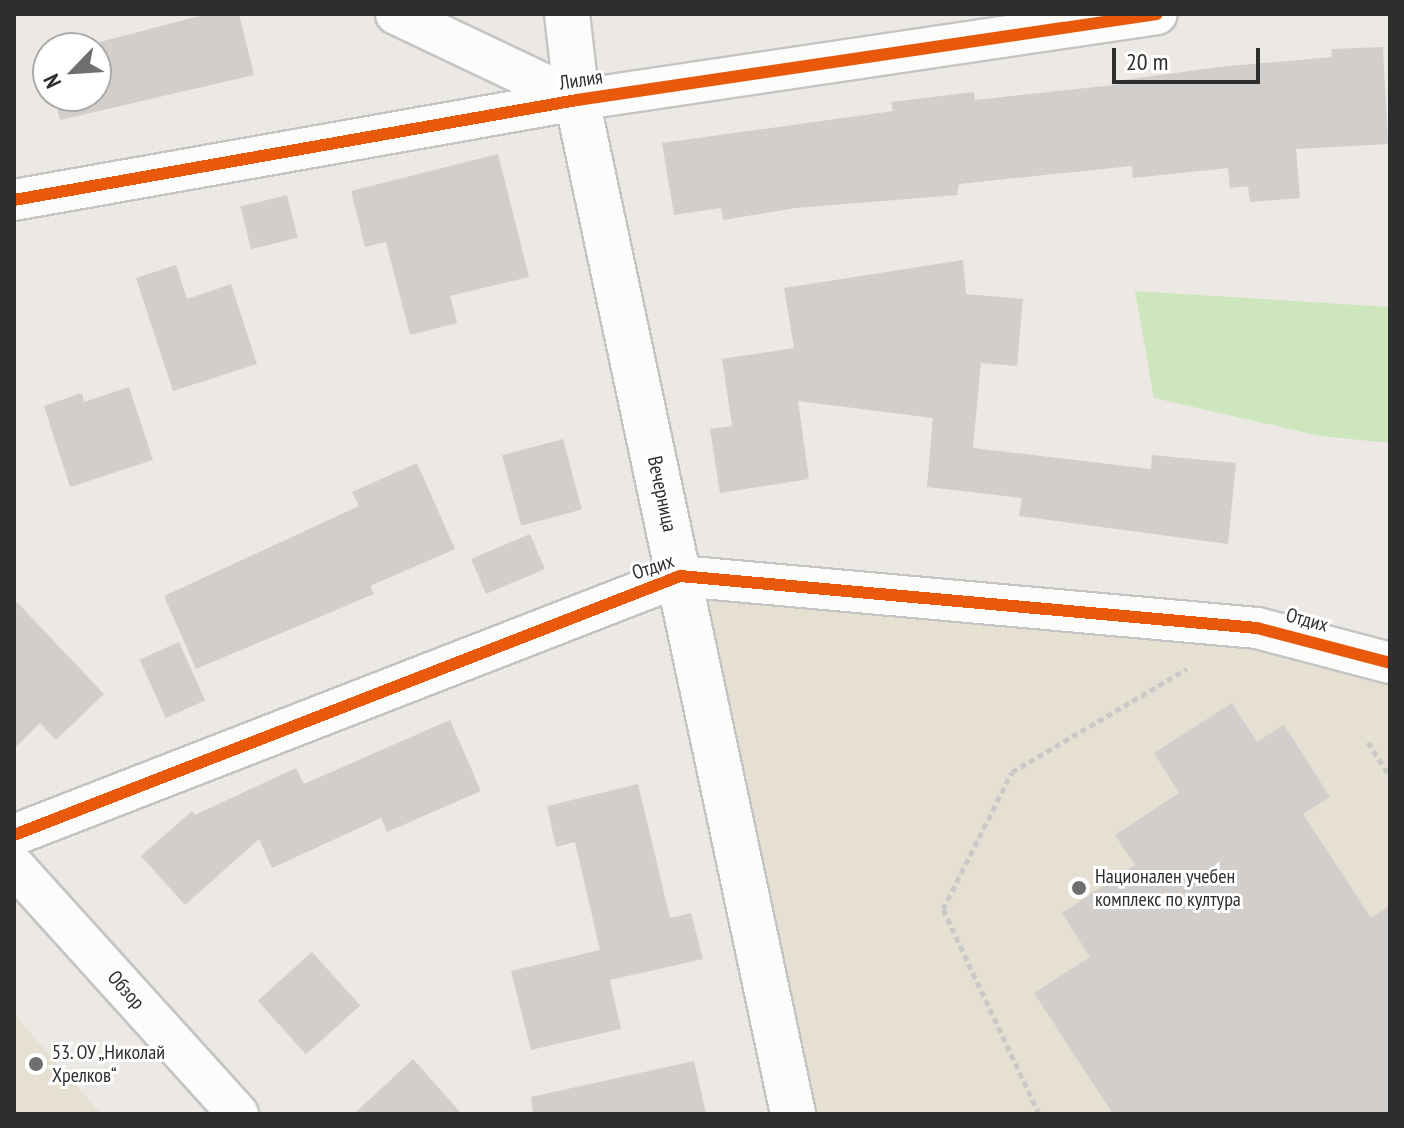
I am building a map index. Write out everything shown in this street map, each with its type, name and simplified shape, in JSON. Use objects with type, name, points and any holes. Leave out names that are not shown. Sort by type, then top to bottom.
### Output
[{"type":"street","points":[[396,14],[577,100]]},
{"type":"street","name":"Вечерница","points":[[567,14],[577,100],[793,1114]]},
{"type":"street","name":"Лилия","points":[[14,200],[577,100],[1157,14]]},
{"type":"street","name":"Отдих","points":[[14,835],[680,576],[1257,628],[1390,663]]},
{"type":"street","name":"Обзор","points":[[14,866],[238,1114]]},
{"type":"path","points":[[1039,1114],[943,909],[1012,772],[1189,668]]},
{"type":"path","points":[[1368,742],[1390,777]]},
{"type":"shaded area","name":"Национален учебен комплекс по култура","points":[[704,587],[1257,628],[1390,663],[1390,1114],[814,1114]]},
{"type":"shaded area","name":"53. ОУ „Николай Хрелков“","points":[[14,1014],[101,1114],[14,1114]]},
{"type":"green space","points":[[1135,291],[1390,307],[1390,443],[1320,436],[1154,398]]},
{"type":"building","points":[[207,14],[239,14],[254,75],[112,108],[112,39]]},
{"type":"building","points":[[1383,47],[1388,144],[1296,149],[1300,198],[1250,202],[1248,186],[1230,188],[1228,168],[1133,178],[1132,166],[959,184],[957,195],[796,208],[723,220],[721,208],[674,215],[662,143],[893,111],[891,102],[974,92],[975,100],[1123,84],[1123,80],[1219,67],[1332,57],[1331,49]]},
{"type":"building","points":[[58,112],[94,112],[60,120]]},
{"type":"building","points":[[498,154],[529,277],[450,296],[457,323],[410,335],[386,242],[365,247],[351,191]]},
{"type":"building","points":[[287,195],[298,238],[251,249],[240,207]]},
{"type":"building","points":[[963,260],[966,294],[1023,299],[1017,366],[981,363],[973,448],[1151,469],[1152,455],[1236,463],[1228,544],[1019,516],[1022,498],[927,487],[933,418],[798,401],[809,479],[720,493],[710,429],[732,426],[722,359],[794,348],[784,288]]},
{"type":"building","points":[[176,265],[187,299],[231,284],[257,364],[173,391],[136,278]]},
{"type":"building","points":[[129,387],[153,460],[70,487],[44,406],[82,393],[84,402]]},
{"type":"building","points":[[563,439],[582,510],[521,526],[502,455]]},
{"type":"building","points":[[417,463],[455,549],[370,586],[374,594],[196,669],[164,596],[359,506],[352,492]]},
{"type":"building","points":[[530,534],[545,569],[486,594],[471,559]]},
{"type":"building","points":[[14,599],[104,694],[56,740],[40,723],[14,749]]},
{"type":"building","points":[[179,642],[205,700],[166,718],[140,659]]},
{"type":"building","points":[[1232,703],[1257,742],[1284,725],[1330,797],[1303,814],[1371,918],[1390,906],[1390,1114],[1113,1114],[1034,993],[1090,957],[1062,913],[1135,865],[1115,835],[1179,793],[1154,753]]},
{"type":"building","points":[[450,720],[481,791],[387,832],[381,818],[272,868],[259,839],[185,905],[141,856],[192,811],[195,815],[296,768],[304,784]]},
{"type":"building","points":[[638,784],[670,918],[691,913],[703,959],[610,980],[621,1029],[531,1050],[511,971],[600,950],[575,842],[556,847],[547,806]]},
{"type":"building","points":[[312,952],[360,1006],[306,1054],[258,1001]]},
{"type":"building","points":[[413,1059],[462,1114],[354,1114]]},
{"type":"building","points":[[694,1061],[706,1114],[533,1114],[531,1097]]},
{"type":"cycle path","points":[[14,200],[577,100],[1157,14]]},
{"type":"cycle path","points":[[14,835],[680,576],[1257,628],[1390,663]]},
{"type":"place","name":"Национален учебен комплекс по култура","points":[[1079,888]]},
{"type":"place","name":"53. ОУ „Николай Хрелков“","points":[[36,1064]]}]
